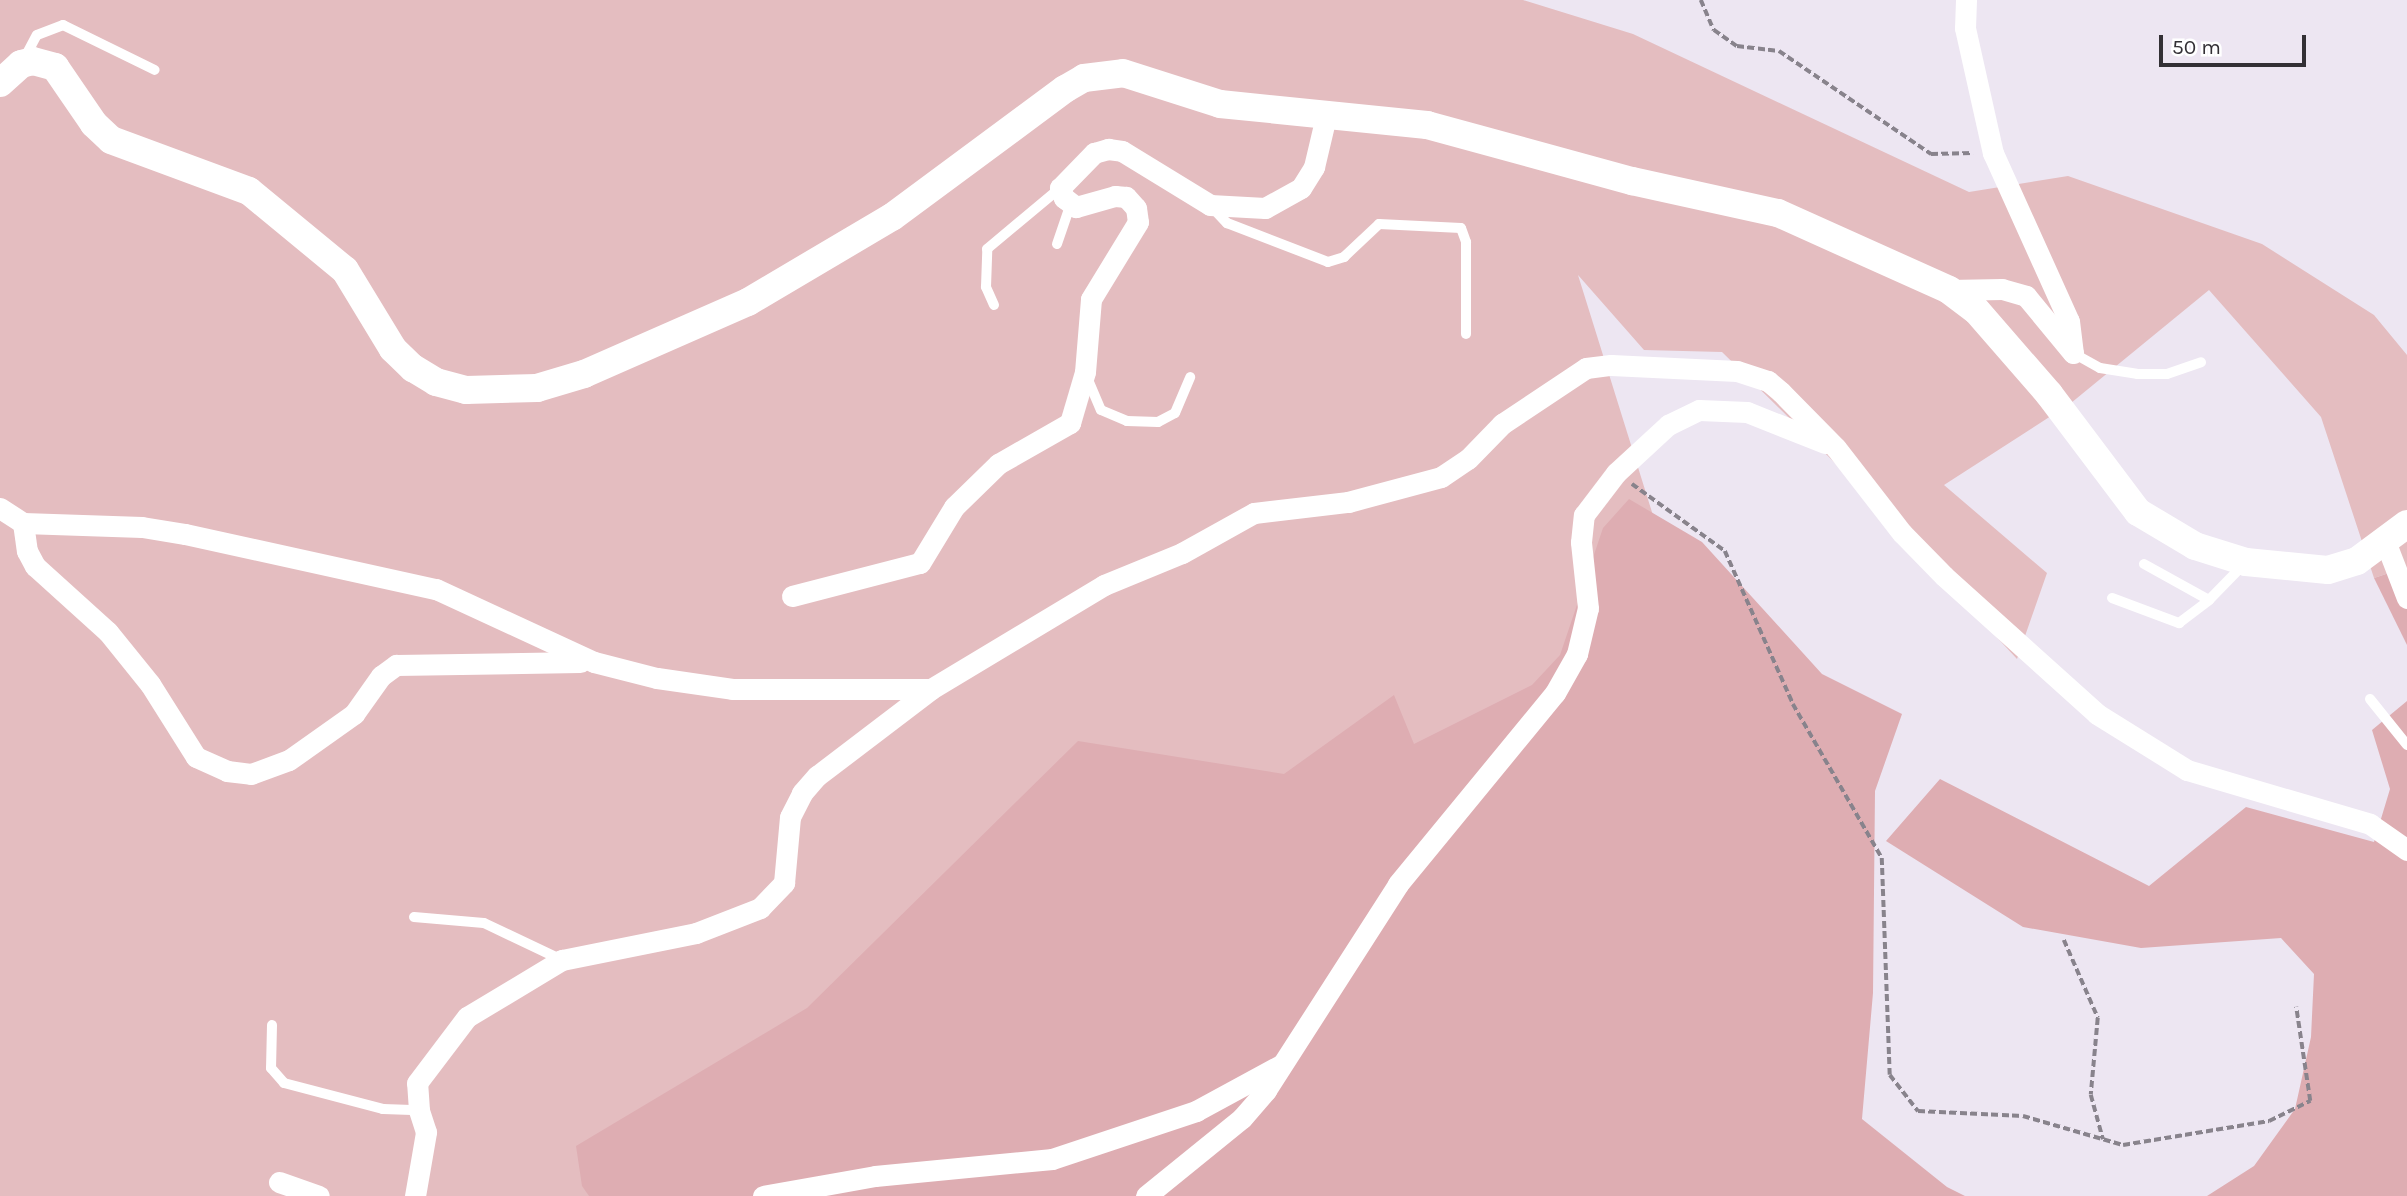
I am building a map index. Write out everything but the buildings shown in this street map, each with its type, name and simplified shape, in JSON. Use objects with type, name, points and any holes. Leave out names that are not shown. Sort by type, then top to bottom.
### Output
[{"type":"main road","points":[[0,83],[21,64],[33,61],[55,67],[94,124],[111,140],[249,191],[330,254],[357,286],[393,349],[413,368],[436,382],[505,393],[584,373],[748,302],[891,217],[1084,78],[1138,75],[1220,104],[1327,112],[1427,125],[1632,181],[1743,202],[1778,213],[1949,290],[1976,310],[2049,394],[2138,512],[2173,537],[2246,562],[2328,570],[2357,561],[2396,533]]},
{"type":"street","points":[[1966,0],[1965,28],[1993,153],[2069,321],[2073,353]]},
{"type":"street","points":[[1065,197],[1094,153],[1115,149],[1210,205],[1265,208],[1290,198],[1314,167],[1327,112]]},
{"type":"street","points":[[792,596],[920,563],[954,507],[998,464],[1070,423],[1085,372],[1091,299],[1138,216],[1121,196],[1065,197]]},
{"type":"street","points":[[1949,290],[2002,289],[2026,296],[2073,353]]},
{"type":"street","points":[[415,1196],[426,1132],[419,1110],[417,1083],[446,1039],[488,1003],[562,960],[696,933],[760,908],[784,883],[790,817],[802,793],[817,776],[932,689],[1104,584],[1182,553],[1254,513],[1348,502],[1440,477],[1468,459],[1502,424],[1586,368],[1717,369],[1751,374],[1782,392],[1836,448],[1902,533],[1944,576],[2097,714],[2187,770],[2370,824],[2407,850]]},
{"type":"street","points":[[1146,1196],[1242,1118],[1284,1063],[1398,884],[1555,693],[1577,654],[1588,608],[1580,530],[1584,515],[1616,473],[1668,425],[1699,410],[1726,410],[1772,419],[1836,448]]},
{"type":"street","points":[[0,508],[23,523],[142,527],[436,589],[594,662],[657,678],[732,689],[932,689]]},
{"type":"street","points":[[23,523],[27,551],[35,566],[108,632],[161,699],[196,757],[227,771],[251,774],[289,760],[354,714],[382,676],[396,665],[594,662]]},
{"type":"street","points":[[2396,533],[2407,597]]},
{"type":"street","points":[[763,1196],[875,1176],[1052,1158],[1196,1111],[1284,1063]]},
{"type":"street","points":[[279,1182],[319,1196]]},
{"type":"lane","points":[[21,64],[37,34],[63,25],[155,70]]},
{"type":"lane","points":[[1057,244],[1065,197]]},
{"type":"lane","points":[[994,305],[986,288],[987,248],[1065,197]]},
{"type":"lane","points":[[1210,205],[1227,223],[1328,262],[1343,257],[1379,223],[1461,228],[1466,242],[1466,334]]},
{"type":"lane","points":[[2073,353],[2099,368],[2137,374],[2167,374],[2201,362]]},
{"type":"lane","points":[[1085,372],[1101,410],[1127,421],[1168,419],[1191,377]]},
{"type":"lane","points":[[2112,598],[2179,622],[2209,600],[2246,562]]},
{"type":"lane","points":[[2144,564],[2209,600]]},
{"type":"lane","points":[[2370,699],[2407,745]]},
{"type":"lane","points":[[414,917],[484,923],[562,960]]},
{"type":"lane","points":[[272,1025],[271,1068],[284,1083],[383,1109],[419,1110]]},
{"type":"path","points":[[1701,0],[1714,30],[1737,46],[1779,51],[1847,102],[1931,154],[1993,153]]},
{"type":"path","points":[[1616,473],[1725,551],[1793,704],[1882,858],[1890,1075],[1918,1111],[2022,1116],[2123,1144],[2269,1121],[2310,1101],[2296,1007]]},
{"type":"path","points":[[2064,940],[2098,1018],[2091,1095],[2103,1139]]},
{"type":"shaded area","points":[[0,0],[1523,0],[1633,34],[1969,192],[2068,176],[2262,244],[2374,315],[2407,355],[2407,567],[2374,578],[2321,417],[2209,290],[2071,403],[1944,485],[2047,573],[2017,659],[1832,460],[1722,352],[1644,350],[1578,275],[1656,525],[1769,1196],[0,1196]]},
{"type":"shaded area","points":[[1629,499],[1702,542],[1822,674],[1902,714],[1875,791],[1873,993],[1862,1119],[1947,1187],[1965,1196],[589,1196],[582,1186],[576,1146],[807,1008],[1078,741],[1284,774],[1394,695],[1414,744],[1532,685],[1560,655],[1603,528]]},
{"type":"shaded area","points":[[2407,567],[2407,645],[2374,578]]},
{"type":"shaded area","points":[[2407,701],[2407,1196],[2207,1196],[2254,1166],[2295,1109],[2311,1037],[2314,974],[2281,938],[2141,948],[2023,927],[1886,841],[1940,779],[2149,886],[2246,807],[2374,842],[2390,789],[2372,730]]}]
